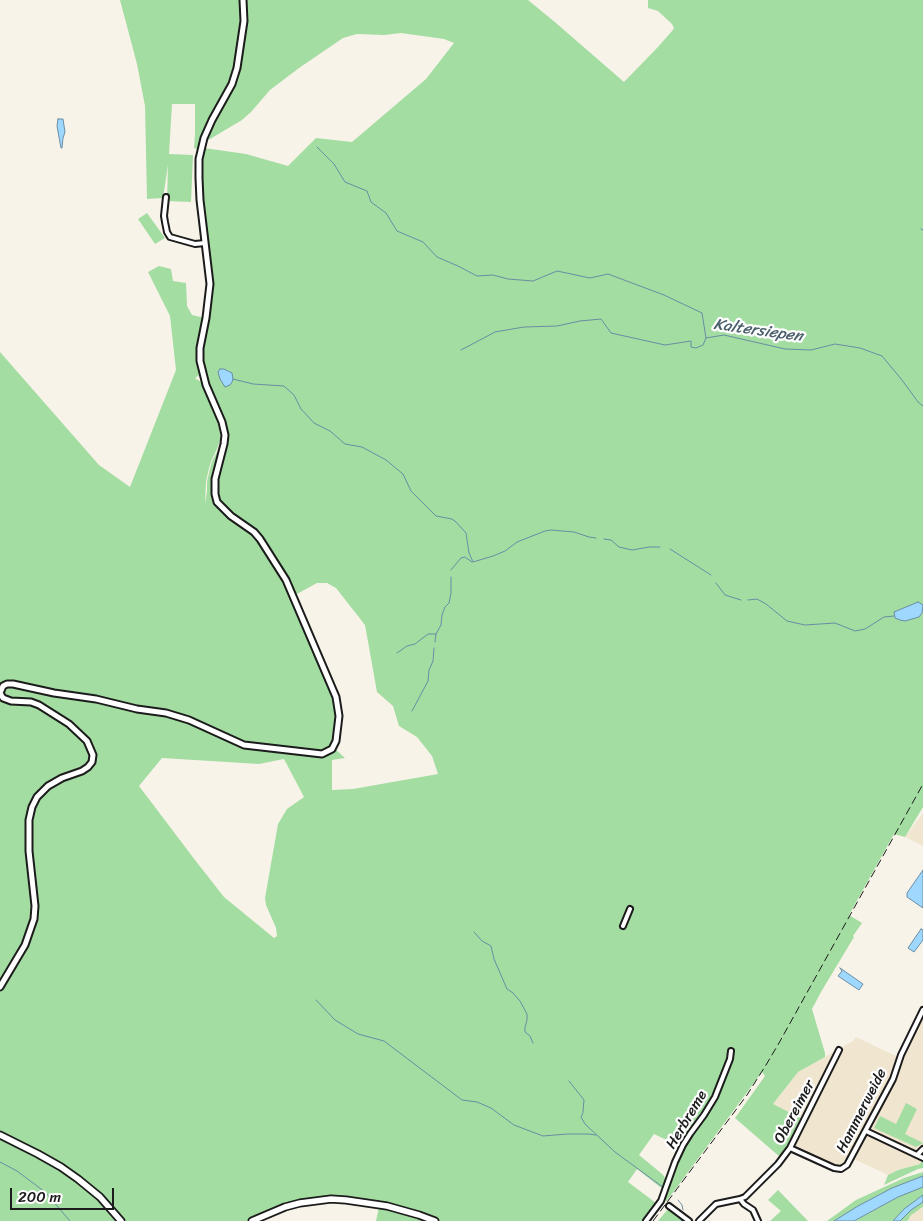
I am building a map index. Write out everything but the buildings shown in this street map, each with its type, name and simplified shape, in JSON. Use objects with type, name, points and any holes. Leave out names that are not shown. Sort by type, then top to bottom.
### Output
[{"type":"main road","points":[[0,1135],[38,1154],[78,1179],[100,1197],[121,1221]]},
{"type":"main road","points":[[252,1221],[285,1207],[300,1203],[331,1200],[346,1200],[387,1206],[435,1221]]},
{"type":"street","points":[[0,987],[25,945],[34,918],[29,852],[29,820],[32,807],[37,797],[48,786],[62,778],[88,768],[92,762],[93,755],[87,741],[69,724],[39,705],[6,699],[0,694],[3,686],[13,684],[54,694],[96,699],[137,709],[166,713],[189,720],[244,745],[318,754],[329,752],[335,744],[339,720],[337,703],[286,580],[260,539],[254,532],[227,512],[216,498],[214,490],[225,435],[222,422],[206,385],[200,361],[200,348],[210,284],[200,200],[200,159],[204,138],[232,84],[237,68],[244,21],[243,0]]},
{"type":"street","points":[[166,197],[164,216],[167,232],[170,237],[196,244],[205,243]]},
{"type":"street","points":[[622,926],[630,909]]},
{"type":"street","name":"Hammerweide","points":[[790,1148],[834,1168],[841,1169],[848,1165],[893,1079],[901,1055],[923,1010]]},
{"type":"street","name":"Obereimer","points":[[699,1221],[716,1204],[745,1197],[772,1170],[790,1148],[839,1050]]},
{"type":"street","name":"Herbreme","points":[[646,1221],[663,1202],[675,1162],[683,1145],[715,1097],[730,1059],[731,1051]]},
{"type":"street","points":[[866,1131],[923,1158]]},
{"type":"street","points":[[917,1155],[923,1149]]},
{"type":"street","points":[[740,1199],[753,1210],[758,1221]]},
{"type":"street","points":[[669,1206],[689,1221]]},
{"type":"shaded area","points":[[923,813],[923,846],[905,837]]},
{"type":"shaded area","points":[[923,1015],[923,1158],[920,1164],[888,1175],[856,1160],[849,1159],[844,1165],[837,1167],[794,1148],[808,1121],[773,1104],[798,1072],[853,1041],[856,1037],[902,1059]]},
{"type":"shaded area","points":[[923,1207],[923,1221],[907,1221],[910,1216]]},
{"type":"green space","points":[[120,0],[242,0],[243,18],[237,63],[232,78],[199,148],[194,148],[195,104],[172,104],[169,154],[193,155],[191,202],[167,201],[168,165],[163,198],[147,199],[145,106],[137,64]]},
{"type":"green space","points":[[245,0],[528,0],[624,82],[674,28],[658,11],[648,8],[648,0],[923,0],[923,807],[905,837],[894,834],[849,915],[862,923],[812,1009],[825,1057],[798,1072],[773,1104],[801,1118],[785,1151],[780,1157],[735,1118],[765,1076],[762,1072],[666,1202],[664,1196],[666,1196],[670,1187],[680,1154],[717,1098],[733,1059],[733,1051],[711,1102],[680,1148],[654,1134],[639,1155],[664,1176],[667,1183],[664,1190],[637,1169],[628,1182],[656,1203],[643,1221],[376,1221],[379,1207],[332,1201],[300,1205],[256,1221],[0,1221],[0,352],[99,465],[130,487],[176,370],[170,316],[148,272],[159,266],[171,269],[173,281],[186,283],[187,306],[192,315],[205,318],[196,358],[201,374],[195,378],[204,384],[216,415],[221,438],[209,468],[205,504],[210,468],[220,447],[222,436],[221,426],[200,361],[210,299],[201,175],[204,148],[246,154],[288,166],[316,138],[352,142],[426,79],[454,43],[444,39],[401,33],[384,35],[357,34],[343,38],[270,90],[242,120],[205,142],[233,84]],"holes":[[[317,583],[327,583],[336,588],[365,625],[377,692],[393,706],[399,726],[417,737],[432,756],[438,774],[353,789],[332,790],[332,760],[345,758],[335,749],[339,731],[338,698],[313,643],[295,595]],[[162,758],[259,764],[284,759],[304,797],[287,809],[278,824],[265,898],[276,928],[277,936],[274,938],[224,897],[139,786]]]},
{"type":"green space","points":[[147,213],[165,238],[155,244],[138,219]]},
{"type":"green space","points":[[906,1103],[917,1109],[905,1134],[923,1143],[916,1147],[874,1128],[880,1116],[896,1124]]},
{"type":"green space","points":[[922,1160],[923,1168],[884,1185],[888,1175],[920,1164]]},
{"type":"green space","points":[[923,1172],[923,1176],[892,1188],[834,1221],[827,1221],[856,1200],[904,1178]]},
{"type":"green space","points":[[923,1187],[923,1195],[904,1209],[893,1221],[855,1221],[898,1197]]},
{"type":"green space","points":[[778,1190],[808,1221],[770,1221],[781,1211],[768,1200]]},
{"type":"green space","points":[[923,1202],[923,1207],[910,1216],[907,1221],[900,1221],[911,1210]]},
{"type":"green space","points":[[668,1209],[673,1213],[685,1221],[658,1221]]},
{"type":"water","points":[[58,119],[63,119],[65,132],[62,148],[57,126]]},
{"type":"water","points":[[220,369],[232,373],[233,379],[230,385],[225,387],[220,379],[218,372]]},
{"type":"water","points":[[918,602],[923,605],[922,613],[919,617],[905,621],[895,618],[894,612]]},
{"type":"water","points":[[923,870],[923,908],[907,897],[907,893]]},
{"type":"water","points":[[921,929],[923,930],[923,940],[914,952],[908,948]]},
{"type":"water","points":[[840,968],[863,984],[859,990],[838,976],[842,971]]},
{"type":"water","points":[[923,1176],[923,1187],[898,1197],[854,1221],[834,1221],[892,1188]]},
{"type":"water","points":[[923,1195],[923,1202],[900,1221],[893,1221],[904,1209]]},
{"type":"waterway","name":"Kaltersiepen","points":[[317,147],[334,164],[345,182],[367,191],[371,202],[386,213],[397,231],[423,242],[437,257],[477,276],[493,275],[508,279],[533,281],[557,271],[590,278],[608,274],[664,295],[702,313],[706,338],[724,335],[785,349],[811,350],[835,344],[860,348],[882,356],[923,406]]},
{"type":"waterway","points":[[461,350],[495,332],[524,327],[557,326],[601,319],[611,333],[665,345],[691,341],[691,347],[696,348],[703,345],[706,338]]},
{"type":"waterway","points":[[233,379],[253,384],[284,386],[294,395],[301,409],[314,423],[330,431],[345,444],[362,447],[386,460],[403,474],[411,491],[436,516],[452,519],[466,533],[469,553],[473,562],[505,551],[517,542],[545,531],[574,532],[596,538]]},
{"type":"waterway","points":[[604,539],[611,540],[619,547],[632,550],[660,547]]},
{"type":"waterway","points":[[670,549],[711,575]]},
{"type":"waterway","points":[[451,570],[461,558],[465,557],[472,562]]},
{"type":"waterway","points":[[435,642],[436,634],[441,625],[442,615],[449,603],[451,577]]},
{"type":"waterway","points":[[716,583],[725,595],[741,600]]},
{"type":"waterway","points":[[748,600],[757,599],[787,621],[805,625],[835,623],[855,631],[865,629],[884,617],[894,616]]},
{"type":"waterway","points":[[397,653],[407,646],[415,644],[428,634],[436,634]]},
{"type":"waterway","points":[[412,711],[428,681],[434,648]]},
{"type":"waterway","points":[[474,932],[482,941],[491,946],[494,959],[507,989],[520,1001],[527,1014],[525,1032],[530,1036],[533,1043]]},
{"type":"waterway","points":[[316,1000],[335,1020],[358,1034],[384,1041],[462,1100],[477,1102],[491,1108],[514,1125],[543,1136],[567,1134],[596,1135]]},
{"type":"waterway","points":[[569,1081],[584,1100],[583,1112]]},
{"type":"waterway","points":[[583,1113],[581,1117],[585,1124],[615,1152],[664,1188]]},
{"type":"waterway","points":[[0,1162],[17,1171],[45,1192],[70,1221]]},
{"type":"waterway","points":[[678,1200],[683,1210]]},
{"type":"railway","points":[[653,1221],[747,1095],[766,1065],[923,784]]}]
